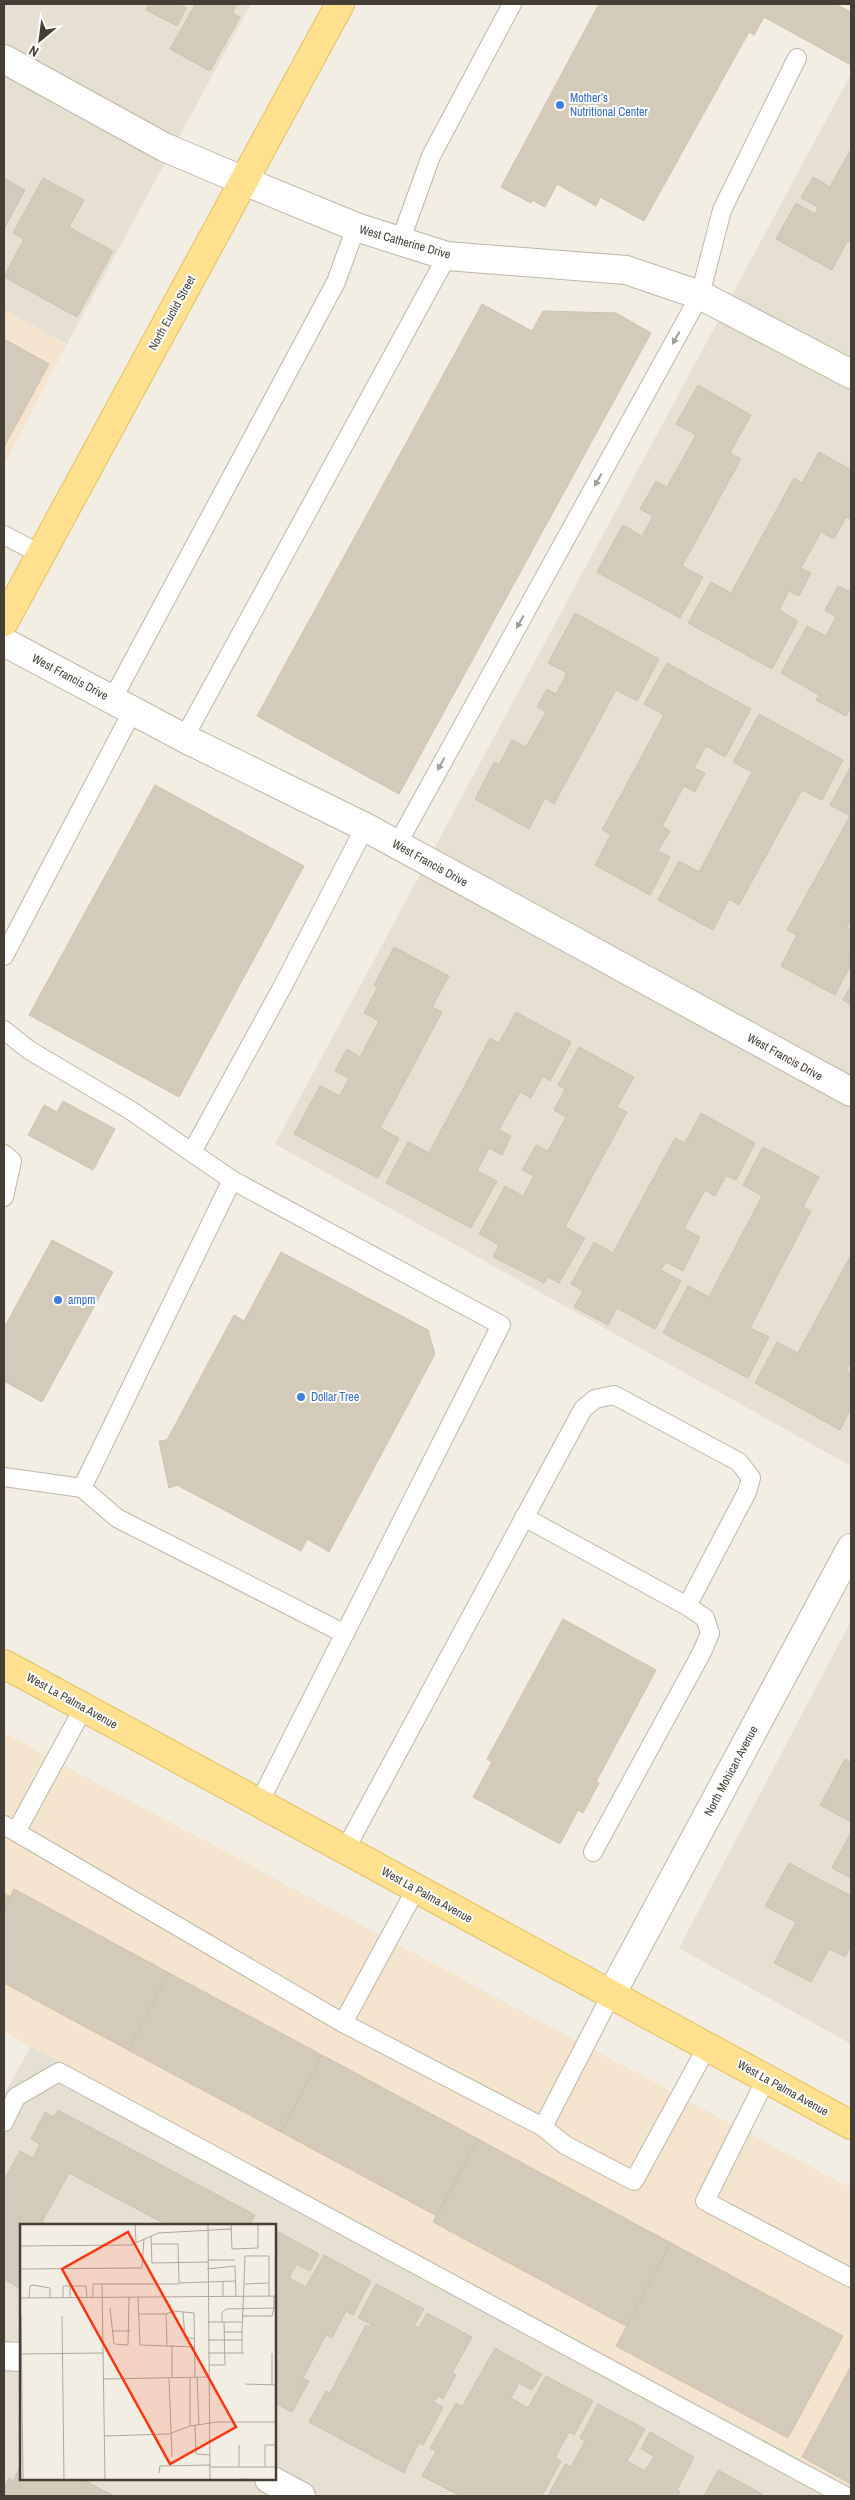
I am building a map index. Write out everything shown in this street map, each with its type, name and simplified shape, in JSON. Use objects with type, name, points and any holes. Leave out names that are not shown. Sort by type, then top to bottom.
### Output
[{"type":"main road","name":"North Euclid Street","points":[[4,622],[340,4]]},
{"type":"main road","name":"West La Palma Avenue","points":[[4,1664],[851,2126]]},
{"type":"street","name":"West Catherine Drive","points":[[4,59],[164,147],[356,227],[447,256],[626,270],[700,295],[851,374]]},
{"type":"street","name":"West Francis Drive","points":[[4,642],[184,738],[365,827],[851,1092]]},
{"type":"street","name":"North Mohican Avenue","points":[[611,1995],[851,1548]]},
{"type":"street","points":[[4,2356],[20,2357]]},
{"type":"street","points":[[271,2480],[301,2496]]},
{"type":"lane","points":[[400,242],[431,156],[512,4]]},
{"type":"lane","points":[[397,845],[700,295],[722,210],[797,58]]},
{"type":"lane","points":[[4,956],[122,706],[336,282],[356,227]]},
{"type":"lane","points":[[184,738],[447,256]]},
{"type":"lane","points":[[4,535],[40,554]]},
{"type":"lane","points":[[192,1152],[285,982],[365,827]]},
{"type":"lane","points":[[4,1030],[29,1050],[130,1110],[232,1180],[500,1325],[259,1803]]},
{"type":"lane","points":[[4,1154],[12,1161],[4,1196]]},
{"type":"lane","points":[[82,1488],[232,1180]]},
{"type":"lane","points":[[345,1850],[583,1409],[594,1399],[614,1395],[739,1462],[751,1478],[747,1492],[686,1606]]},
{"type":"lane","points":[[4,1477],[82,1488],[117,1518],[345,1634]]},
{"type":"lane","points":[[524,1517],[686,1606],[705,1618],[710,1633],[702,1652],[593,1852]]},
{"type":"lane","points":[[84,1707],[10,1828],[343,2023],[543,2127],[565,2145],[634,2181],[707,2047]]},
{"type":"lane","points":[[343,2023],[416,1889]]},
{"type":"lane","points":[[543,2127],[611,1995]]},
{"type":"lane","points":[[4,2122],[16,2097],[59,2072],[845,2496]]},
{"type":"lane","points":[[766,2079],[705,2201],[851,2278]]},
{"type":"shaded area","points":[[4,4],[251,4],[67,344],[4,310]]},
{"type":"shaded area","points":[[851,74],[851,1466],[275,1144]]},
{"type":"shaded area","points":[[4,310],[67,344],[4,465]]},
{"type":"shaded area","points":[[851,1621],[851,2044],[679,1948]]},
{"type":"shaded area","points":[[4,1733],[851,2188],[851,2486],[4,2032]]},
{"type":"shaded area","points":[[31,2046],[851,2486],[851,2496],[4,2496],[4,2095]]},
{"type":"building","points":[[149,4],[177,4],[186,8],[177,26],[146,10]]},
{"type":"building","points":[[192,4],[237,4],[232,13],[240,17],[210,71],[170,49],[195,5]]},
{"type":"building","points":[[599,4],[835,4],[851,12],[851,65],[764,17],[754,35],[749,32],[644,221],[600,197],[596,206],[557,184],[545,207],[532,200],[531,203],[501,187]]},
{"type":"building","points":[[851,149],[851,242],[848,240],[832,270],[776,239],[796,203],[815,214],[818,207],[801,198],[813,177],[830,187]]},
{"type":"building","points":[[4,178],[25,190],[4,229]]},
{"type":"building","points":[[43,178],[84,200],[69,227],[113,251],[77,317],[4,277],[24,239],[13,233]]},
{"type":"building","points":[[482,304],[532,331],[543,311],[616,313],[651,333],[399,794],[257,716]]},
{"type":"building","points":[[4,339],[49,364],[4,447]]},
{"type":"building","points":[[698,385],[751,415],[730,453],[741,459],[682,566],[703,577],[680,618],[597,572],[623,525],[642,536],[653,516],[640,509],[656,481],[667,487],[696,435],[676,424]]},
{"type":"building","points":[[819,452],[851,470],[851,519],[846,517],[834,539],[821,532],[801,568],[811,573],[799,596],[789,591],[779,610],[798,621],[772,669],[688,623],[711,582],[731,593],[794,478],[802,483]]},
{"type":"building","points":[[838,586],[850,592],[851,589],[851,712],[849,710],[846,716],[816,700],[819,695],[781,673],[807,626],[826,636],[836,617],[825,610]]},
{"type":"building","points":[[575,613],[659,659],[637,701],[616,690],[554,804],[545,798],[529,829],[475,799],[494,762],[499,765],[512,740],[526,747],[546,712],[537,707],[547,689],[556,694],[567,673],[548,663]]},
{"type":"building","points":[[667,663],[751,709],[725,757],[706,746],[694,768],[705,773],[695,792],[684,786],[662,826],[670,831],[658,851],[670,857],[650,895],[595,865],[611,834],[602,830],[664,715],[644,704]]},
{"type":"building","points":[[759,714],[843,760],[822,800],[802,790],[739,905],[729,899],[713,930],[658,900],[679,861],[699,872],[752,772],[733,762]]},
{"type":"building","points":[[851,766],[851,919],[847,928],[851,930],[851,949],[849,954],[851,955],[851,964],[835,995],[781,966],[797,935],[787,930],[850,816],[830,805]]},
{"type":"building","points":[[155,785],[304,866],[179,1097],[29,1015]]},
{"type":"building","points":[[394,947],[449,976],[432,1007],[442,1012],[380,1128],[399,1138],[378,1178],[294,1134],[320,1086],[340,1096],[349,1078],[335,1071],[347,1049],[360,1057],[379,1021],[364,1013],[378,987],[374,985]]},
{"type":"building","points":[[851,985],[851,1005],[843,1000]]},
{"type":"building","points":[[516,1012],[571,1042],[550,1081],[543,1076],[531,1098],[520,1092],[499,1130],[511,1136],[502,1155],[489,1148],[477,1171],[497,1181],[471,1228],[386,1183],[408,1142],[429,1153],[490,1038],[499,1043]]},
{"type":"building","points":[[579,1047],[634,1077],[617,1107],[627,1112],[565,1227],[585,1238],[559,1283],[548,1277],[544,1283],[493,1257],[499,1245],[479,1234],[505,1186],[523,1196],[534,1176],[522,1170],[536,1145],[548,1151],[566,1117],[554,1110],[565,1089],[558,1085]]},
{"type":"building","points":[[63,1101],[115,1129],[93,1170],[28,1135],[44,1105],[57,1112]]},
{"type":"building","points":[[701,1113],[755,1143],[736,1180],[726,1176],[715,1196],[705,1190],[684,1228],[700,1237],[683,1271],[666,1262],[661,1270],[681,1281],[655,1329],[617,1308],[608,1325],[574,1307],[583,1291],[571,1284],[594,1242],[613,1253],[675,1138],[685,1143]]},
{"type":"building","points":[[763,1147],[819,1177],[803,1207],[811,1211],[750,1328],[769,1337],[748,1378],[663,1333],[688,1286],[709,1297],[762,1196],[743,1185]]},
{"type":"building","name":"ampm","points":[[52,1240],[113,1272],[42,1402],[4,1381],[4,1328]]},
{"type":"building","name":"Dollar Tree","points":[[281,1252],[428,1330],[435,1354],[329,1552],[307,1539],[301,1551],[177,1485],[169,1488],[159,1441],[167,1440],[234,1315],[244,1321]]},
{"type":"building","points":[[851,1255],[851,1361],[846,1371],[851,1373],[851,1408],[840,1430],[755,1383],[777,1342],[798,1353]]},
{"type":"building","points":[[563,1619],[656,1670],[596,1782],[599,1783],[583,1813],[578,1810],[560,1844],[473,1797],[492,1762],[487,1759]]},
{"type":"building","points":[[845,1759],[851,1763],[851,1822],[820,1805]]},
{"type":"building","points":[[851,1832],[851,1878],[832,1868]]},
{"type":"building","points":[[789,1863],[851,1896],[851,1945],[845,1957],[829,1949],[811,1982],[774,1963],[796,1922],[765,1906]]},
{"type":"building","points":[[14,1889],[169,1973],[128,2050],[4,1983],[4,1909]]},
{"type":"building","points":[[4,1893],[10,1897],[4,1909]]},
{"type":"building","points":[[169,1973],[322,2055],[281,2132],[128,2050]]},
{"type":"building","points":[[322,2055],[478,2139],[437,2216],[281,2132]]},
{"type":"building","points":[[58,2110],[255,2215],[250,2224],[165,2224],[69,2173],[42,2222],[47,2224],[20,2224],[20,2288],[4,2279],[4,2180],[20,2151],[33,2158],[40,2144],[31,2139],[45,2112],[54,2117]]},
{"type":"building","points":[[478,2139],[671,2243],[626,2326],[433,2222]]},
{"type":"building","points":[[276,2231],[319,2254],[310,2271],[297,2264],[289,2278],[306,2287],[324,2255],[371,2281],[353,2315],[346,2311],[332,2338],[326,2335],[303,2378],[309,2381],[292,2412],[276,2404]]},
{"type":"building","points":[[671,2243],[843,2336],[788,2438],[616,2346]]},
{"type":"building","points":[[376,2284],[424,2309],[414,2326],[419,2328],[427,2313],[472,2337],[452,2373],[456,2375],[443,2399],[438,2396],[434,2402],[443,2407],[423,2445],[419,2443],[404,2473],[309,2422],[326,2391],[330,2393],[366,2325],[369,2327],[371,2324],[358,2318]]},
{"type":"building","points":[[495,2348],[542,2374],[532,2390],[519,2383],[511,2398],[528,2408],[546,2376],[593,2401],[574,2435],[569,2432],[555,2458],[561,2461],[542,2496],[460,2496],[422,2476],[436,2451],[430,2448],[456,2403],[462,2407]]},
{"type":"building","points":[[851,2366],[851,2484],[802,2457]]},
{"type":"building","points":[[598,2404],[645,2429],[627,2461],[645,2471],[654,2456],[641,2449],[650,2432],[694,2457],[677,2490],[680,2492],[677,2496],[548,2496],[565,2464],[571,2467],[585,2441],[580,2438]]},
{"type":"building","points":[[20,2467],[20,2480],[84,2480],[114,2496],[4,2496],[4,2488],[9,2478],[13,2481]]},
{"type":"building","points":[[718,2470],[762,2494],[761,2496],[704,2496]]},
{"type":"place","name":"Mother’s Nutritional Center","points":[[560,105]]},
{"type":"place","name":"ampm","points":[[58,1300]]},
{"type":"place","name":"Dollar Tree","points":[[301,1397]]}]
